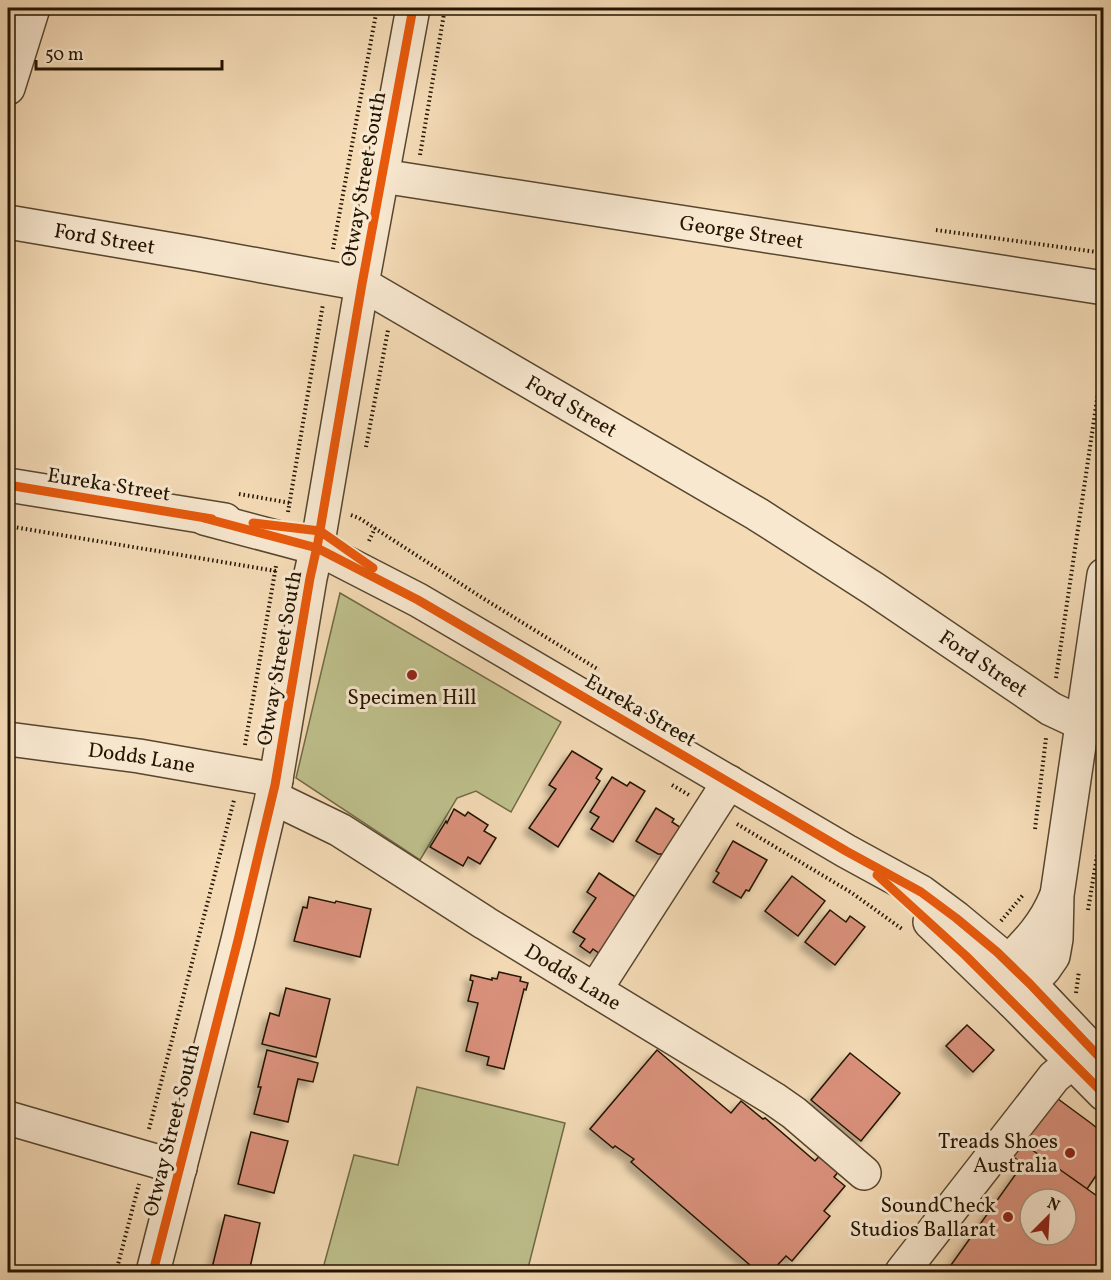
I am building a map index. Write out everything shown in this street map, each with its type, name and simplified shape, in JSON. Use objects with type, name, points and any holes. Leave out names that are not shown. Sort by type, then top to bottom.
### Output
[{"type":"street","points":[[8,88],[33,8]]},
{"type":"street","name":"Otway Street South","points":[[153,1272],[238,940],[274,788],[413,8]]},
{"type":"street","name":"George Street","points":[[382,176],[1104,288]]},
{"type":"street","name":"Ford Street","points":[[8,222],[362,284],[758,514],[1051,710],[1088,740]]},
{"type":"street","name":"Eureka Street","points":[[8,485],[319,540],[846,851],[921,892],[943,907],[996,951]]},
{"type":"street","points":[[1042,892],[1057,927],[1055,948],[1049,963],[1022,993],[996,951],[1041,927],[1047,917],[1042,892],[1088,740],[1104,575]]},
{"type":"street","name":"Dodds Lane","points":[[8,739],[125,754],[240,773],[274,788],[485,923],[794,1113],[864,1173]]},
{"type":"street","points":[[595,990],[729,782]]},
{"type":"street","name":"Eureka Street","points":[[846,851],[928,920],[1022,993],[1088,1062],[1104,1094]]},
{"type":"street","points":[[902,1272],[1054,1077],[1088,1062]]},
{"type":"street","points":[[8,1118],[180,1168]]},
{"type":"path","points":[[288,513],[327,278],[376,8]]},
{"type":"path","points":[[416,182],[445,8]]},
{"type":"path","points":[[366,448],[393,303]]},
{"type":"path","points":[[1035,832],[1104,352]]},
{"type":"path","points":[[8,526],[275,571]]},
{"type":"path","points":[[369,541],[375,528]]},
{"type":"path","points":[[116,1272],[140,1179],[157,1098],[240,773],[277,560]]},
{"type":"path","points":[[1087,916],[1104,814]]},
{"type":"path","points":[[996,951],[1042,892]]},
{"type":"path","points":[[1075,1003],[1079,970]]},
{"type":"green space","points":[[340,593],[561,722],[511,812],[476,791],[457,798],[420,860],[296,778]]},
{"type":"green space","points":[[417,1087],[565,1123],[527,1272],[322,1272],[354,1155],[398,1165]]},
{"type":"building","points":[[572,751],[602,769],[596,778],[600,781],[558,847],[529,828],[556,789],[549,785]]},
{"type":"building","points":[[612,777],[627,786],[630,782],[645,791],[613,842],[591,829],[599,817],[590,812]]},
{"type":"building","points":[[656,808],[674,819],[672,822],[689,833],[673,860],[636,841]]},
{"type":"building","points":[[454,809],[465,816],[468,812],[488,825],[484,831],[496,838],[480,864],[468,857],[463,866],[430,847]]},
{"type":"building","points":[[733,841],[767,860],[749,891],[746,890],[741,898],[713,882],[719,873],[716,871]]},
{"type":"building","points":[[599,873],[640,900],[603,956],[593,949],[590,953],[580,946],[585,939],[573,932],[596,898],[587,892]]},
{"type":"building","points":[[792,876],[825,901],[798,936],[765,911]]},
{"type":"building","points":[[309,897],[371,909],[360,957],[294,941],[303,907],[307,908]]},
{"type":"building","points":[[830,910],[846,922],[850,916],[865,927],[835,965],[805,942]]},
{"type":"building","points":[[499,972],[521,977],[520,981],[528,983],[526,990],[524,989],[504,1069],[487,1065],[489,1057],[466,1051],[478,1003],[468,1001],[473,981],[470,980],[471,975],[492,980],[492,978],[497,979]]},
{"type":"building","points":[[286,988],[330,999],[316,1057],[262,1044],[270,1013],[279,1016]]},
{"type":"building","points":[[967,1025],[994,1050],[973,1072],[946,1046]]},
{"type":"building","points":[[267,1050],[318,1063],[313,1082],[298,1079],[288,1122],[254,1114]]},
{"type":"building","points":[[657,1050],[731,1113],[741,1101],[763,1119],[765,1118],[815,1161],[822,1153],[841,1169],[834,1177],[845,1186],[824,1211],[830,1216],[792,1261],[786,1256],[771,1272],[758,1272],[631,1162],[634,1159],[615,1146],[613,1148],[590,1129]]},
{"type":"building","points":[[850,1053],[900,1093],[861,1141],[811,1100]]},
{"type":"building","name":"Treads Shoes Australia","points":[[1054,1096],[1104,1134],[1104,1164],[1087,1189],[1020,1142]]},
{"type":"building","points":[[251,1132],[288,1141],[274,1193],[238,1184]]},
{"type":"building","name":"SoundCheck Studios Ballarat","points":[[1018,1140],[1100,1198],[1104,1192],[1104,1272],[962,1272],[951,1265],[1023,1164],[1008,1153]]},
{"type":"building","points":[[225,1215],[260,1223],[249,1272],[232,1272],[212,1268]]},
{"type":"cycle path","points":[[153,1272],[275,785],[362,284],[413,8]]},
{"type":"cycle path","points":[[8,485],[212,519]]},
{"type":"cycle path","points":[[204,518],[317,548],[418,600],[846,851],[921,892],[997,952],[1104,1062]]},
{"type":"cycle path","points":[[253,523],[320,531],[373,568]]},
{"type":"cycle path","points":[[877,875],[966,956],[1104,1094]]},
{"type":"place","name":"Specimen Hill","points":[[412,675]]},
{"type":"place","name":"Treads Shoes Australia","points":[[1070,1153]]},
{"type":"place","name":"SoundCheck Studios Ballarat","points":[[1008,1217]]}]
